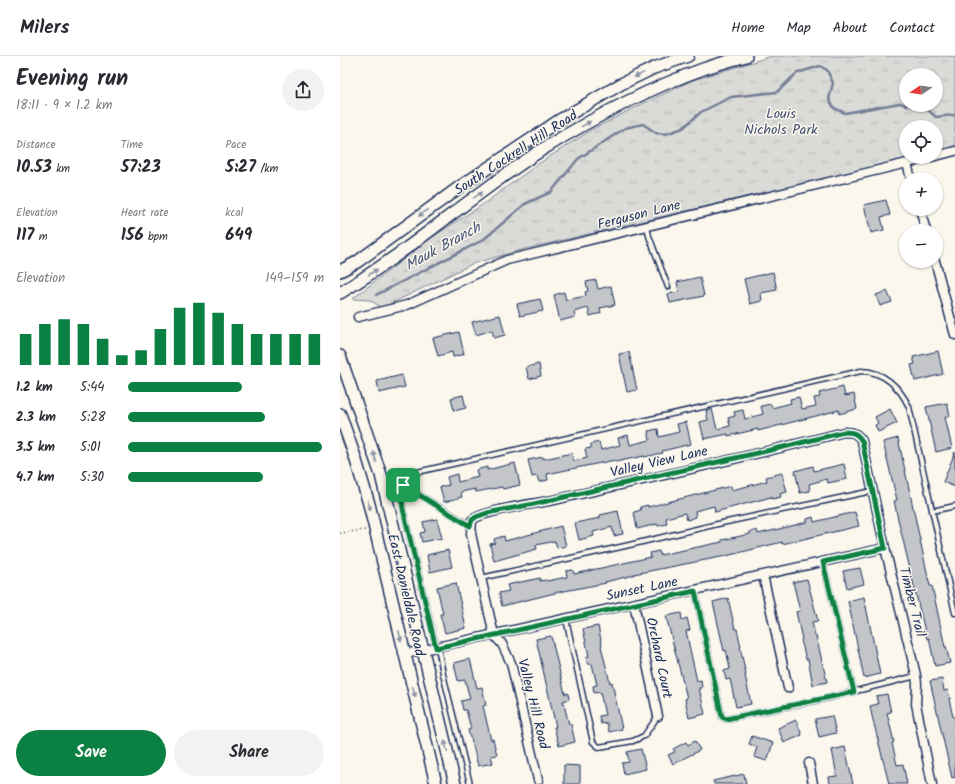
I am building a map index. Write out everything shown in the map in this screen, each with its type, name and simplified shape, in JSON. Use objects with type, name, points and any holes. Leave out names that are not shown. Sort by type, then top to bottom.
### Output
[{"type":"main road","name":"South Cockrell Hill Road","points":[[340,271],[361,258],[512,150],[591,100],[654,68],[688,56]]},
{"type":"main road","name":"South Cockrell Hill Road","points":[[340,293],[377,270],[459,208],[543,150],[575,130],[654,89],[703,68],[746,56]]},
{"type":"main road","points":[[512,150],[523,164]]},
{"type":"main road","points":[[340,262],[349,262],[361,258]]},
{"type":"main road","name":"East Danieldale Road","points":[[340,356],[381,475],[455,784]]},
{"type":"main road","name":"East Danieldale Road","points":[[340,414],[357,464],[375,530],[436,784]]},
{"type":"main road","points":[[375,530],[393,526]]},
{"type":"street","points":[[943,154],[955,151]]},
{"type":"street","name":"Ferguson Lane","points":[[358,317],[407,305],[507,260],[903,164]]},
{"type":"street","points":[[937,268],[955,335]]},
{"type":"street","name":"Valley View Lane","points":[[471,523],[476,517],[487,513],[781,448],[844,432],[852,432]]},
{"type":"street","name":"Timber Trail","points":[[852,432],[858,434],[862,441],[885,548],[916,676],[916,704],[932,784]]},
{"type":"street","name":"Valley Hill Road","points":[[471,523],[470,534],[494,635],[502,644],[511,663],[538,780]]},
{"type":"street","name":"Sunset Lane","points":[[405,654],[885,548]]},
{"type":"street","points":[[763,575],[788,688]]},
{"type":"street","name":"Orchard Court","points":[[634,604],[658,716]]},
{"type":"street","points":[[809,763],[813,784]]},
{"type":"lane","points":[[647,226],[649,236],[668,287]]},
{"type":"lane","points":[[470,784],[403,509],[403,485],[406,478],[412,472],[845,374],[869,371],[889,380],[909,407],[955,613]]},
{"type":"lane","points":[[403,485],[471,523]]},
{"type":"lane","points":[[481,578],[722,523],[873,491]]},
{"type":"lane","points":[[932,511],[955,506]]},
{"type":"lane","points":[[823,562],[854,692]]},
{"type":"lane","points":[[695,591],[722,717],[726,719],[854,692],[916,676]]},
{"type":"lane","points":[[566,619],[593,742],[599,747],[633,741],[644,736],[658,716]]},
{"type":"path","points":[[340,533],[375,530]]},
{"type":"green space","name":"Louis Nichols Park","points":[[772,56],[955,56],[955,148],[943,151],[943,120],[899,120],[899,161],[521,250],[472,264],[382,308],[370,300],[352,299],[431,238],[482,205],[538,164],[591,130],[693,80]]},
{"type":"building","points":[[886,200],[890,215],[881,217],[884,230],[871,233],[864,205]]},
{"type":"building","points":[[773,272],[777,290],[761,293],[762,301],[750,304],[744,279]]},
{"type":"building","points":[[700,277],[704,296],[670,303],[668,294],[679,292],[677,282]]},
{"type":"building","points":[[596,280],[598,289],[611,286],[615,305],[600,308],[601,313],[590,316],[588,308],[574,312],[575,317],[560,321],[554,295],[564,292],[566,300],[586,296],[585,292],[588,291],[586,282]]},
{"type":"building","points":[[887,291],[892,302],[880,306],[876,295]]},
{"type":"building","points":[[540,299],[543,311],[520,316],[517,304]]},
{"type":"building","points":[[500,315],[505,335],[494,338],[492,330],[476,335],[472,322]]},
{"type":"building","points":[[459,332],[464,354],[453,357],[452,352],[438,356],[433,338]]},
{"type":"building","points":[[938,351],[943,374],[915,381],[911,365],[915,364],[913,357]]},
{"type":"building","points":[[629,352],[637,390],[627,392],[619,354]]},
{"type":"building","points":[[539,364],[541,376],[529,379],[526,367]]},
{"type":"building","points":[[402,375],[405,387],[379,393],[377,381]]},
{"type":"building","points":[[843,387],[845,396],[854,394],[857,409],[839,414],[839,410],[758,431],[758,429],[728,436],[728,434],[704,439],[700,422],[708,420],[706,411],[712,409],[717,429],[730,426],[728,418],[735,416],[734,412],[743,410],[745,419],[763,414],[761,406],[771,404],[772,408],[791,403],[790,399],[799,397],[802,409],[816,406],[814,398],[820,397],[819,393]]},
{"type":"building","points":[[463,395],[466,408],[454,411],[451,398]]},
{"type":"building","points":[[947,403],[950,416],[945,417],[952,448],[936,452],[926,407]]},
{"type":"building","points":[[890,409],[897,423],[878,432],[875,425],[878,423],[875,417]]},
{"type":"building","points":[[686,422],[691,444],[662,451],[663,453],[644,457],[615,462],[615,460],[547,474],[548,480],[539,482],[537,476],[532,477],[528,460],[543,457],[544,459],[572,453],[574,461],[587,458],[585,449],[591,448],[591,444],[599,442],[601,450],[620,445],[618,438],[628,435],[630,445],[650,440],[648,431],[658,429],[659,437],[679,432],[677,424]]},
{"type":"building","points":[[898,438],[930,586],[932,586],[945,647],[946,646],[950,663],[935,666],[898,519],[894,501],[897,500],[883,442]]},
{"type":"building","points":[[955,452],[955,487],[943,482]]},
{"type":"building","points":[[515,463],[520,485],[503,489],[502,487],[476,492],[475,489],[461,492],[462,497],[444,502],[440,487],[449,485],[447,477],[457,474],[458,482],[478,477],[476,470],[487,467],[487,470]]},
{"type":"building","points":[[844,464],[847,479],[828,483],[827,479],[809,484],[810,491],[800,493],[795,471],[813,466],[814,471]]},
{"type":"building","points":[[782,473],[787,492],[780,494],[781,497],[772,499],[771,497],[715,512],[714,506],[695,511],[696,517],[687,520],[685,513],[666,518],[667,524],[658,526],[657,524],[637,529],[634,512],[641,510],[640,507],[648,505],[648,507],[731,486],[732,490],[767,481],[766,477]]},
{"type":"building","points":[[618,511],[623,534],[614,536],[612,527],[593,532],[594,536],[579,540],[575,523],[600,518],[600,515]]},
{"type":"building","points":[[855,512],[859,526],[782,544],[782,542],[726,556],[634,574],[605,582],[606,583],[559,592],[502,606],[499,593],[509,591],[507,585],[540,578],[540,581],[547,581],[567,577],[566,571],[573,570],[574,574],[651,557],[650,553],[659,551],[660,555],[722,542],[722,540],[750,534],[750,532],[757,530],[758,534],[779,529],[807,522],[807,519],[813,517],[814,522]]},
{"type":"building","points":[[437,519],[442,538],[422,542],[420,533],[425,532],[423,522]]},
{"type":"building","points":[[561,526],[566,546],[557,548],[555,541],[536,545],[537,549],[494,561],[490,544],[495,543],[494,539],[504,536],[505,541]]},
{"type":"building","points":[[448,550],[452,567],[430,572],[427,555]]},
{"type":"building","points":[[860,568],[864,584],[847,588],[843,571]]},
{"type":"building","points":[[807,579],[818,621],[812,622],[827,682],[813,685],[808,659],[806,659],[801,640],[796,612],[800,611],[793,582]]},
{"type":"building","points":[[456,583],[466,628],[445,633],[440,614],[443,614],[437,587]]},
{"type":"building","points":[[864,597],[880,674],[864,678],[848,601]]},
{"type":"building","points":[[728,598],[741,647],[751,704],[736,707],[730,679],[726,680],[724,671],[730,669],[726,650],[724,651],[713,602]]},
{"type":"building","points":[[681,613],[682,620],[687,618],[690,630],[686,631],[697,681],[701,680],[702,688],[699,688],[705,714],[689,718],[685,699],[687,698],[666,616]]},
{"type":"building","points":[[598,626],[601,646],[610,683],[612,682],[622,729],[609,732],[607,723],[601,724],[599,716],[605,715],[600,692],[594,693],[593,686],[597,685],[592,664],[588,664],[586,657],[589,656],[583,629]]},
{"type":"building","points":[[551,636],[565,694],[568,693],[569,699],[563,701],[569,724],[571,724],[575,742],[559,746],[536,639]]},
{"type":"building","points":[[470,659],[477,688],[482,687],[486,705],[483,706],[491,740],[493,739],[497,755],[491,756],[493,763],[478,766],[468,730],[471,729],[466,710],[463,710],[461,701],[470,699],[465,680],[458,681],[454,663]]},
{"type":"building","points":[[942,679],[944,691],[948,690],[953,717],[955,717],[955,777],[952,778],[930,681]]},
{"type":"building","points":[[887,694],[891,712],[887,713],[894,742],[892,743],[897,765],[903,764],[907,784],[889,784],[872,716],[870,706],[878,704],[876,696]]},
{"type":"building","points":[[832,716],[836,733],[819,737],[815,719]]},
{"type":"building","points":[[796,720],[802,735],[784,743],[778,728]]},
{"type":"building","points":[[752,736],[773,743],[767,761],[754,757],[757,747],[749,744]]},
{"type":"building","points":[[695,741],[700,750],[673,764],[668,755],[675,752],[673,749],[686,742],[688,745]]},
{"type":"building","points":[[845,747],[853,784],[830,784],[829,777],[837,776],[832,750]]},
{"type":"building","points":[[641,749],[646,769],[624,774],[622,763],[629,762],[627,752]]},
{"type":"building","points":[[564,765],[580,766],[580,784],[564,784]]},
{"type":"building","points":[[744,774],[746,784],[714,784],[713,781]]},
{"type":"waterway","name":"Mauk Branch","points":[[376,295],[483,240],[525,204],[551,192],[578,159],[625,128],[643,124],[656,133],[666,134],[683,128],[701,112],[731,97],[777,92],[797,73],[820,66],[827,70],[833,83],[829,99],[834,108],[845,113],[899,103]]},
{"type":"waterway","name":"Mauk Branch","points":[[930,112],[936,117],[955,115]]},
{"type":"route","points":[[844,432],[858,434],[862,441],[885,548],[823,562],[854,692],[726,719],[722,717],[695,591],[436,648],[403,509],[403,485],[470,526],[472,520],[487,513],[534,504],[844,432]]}]
